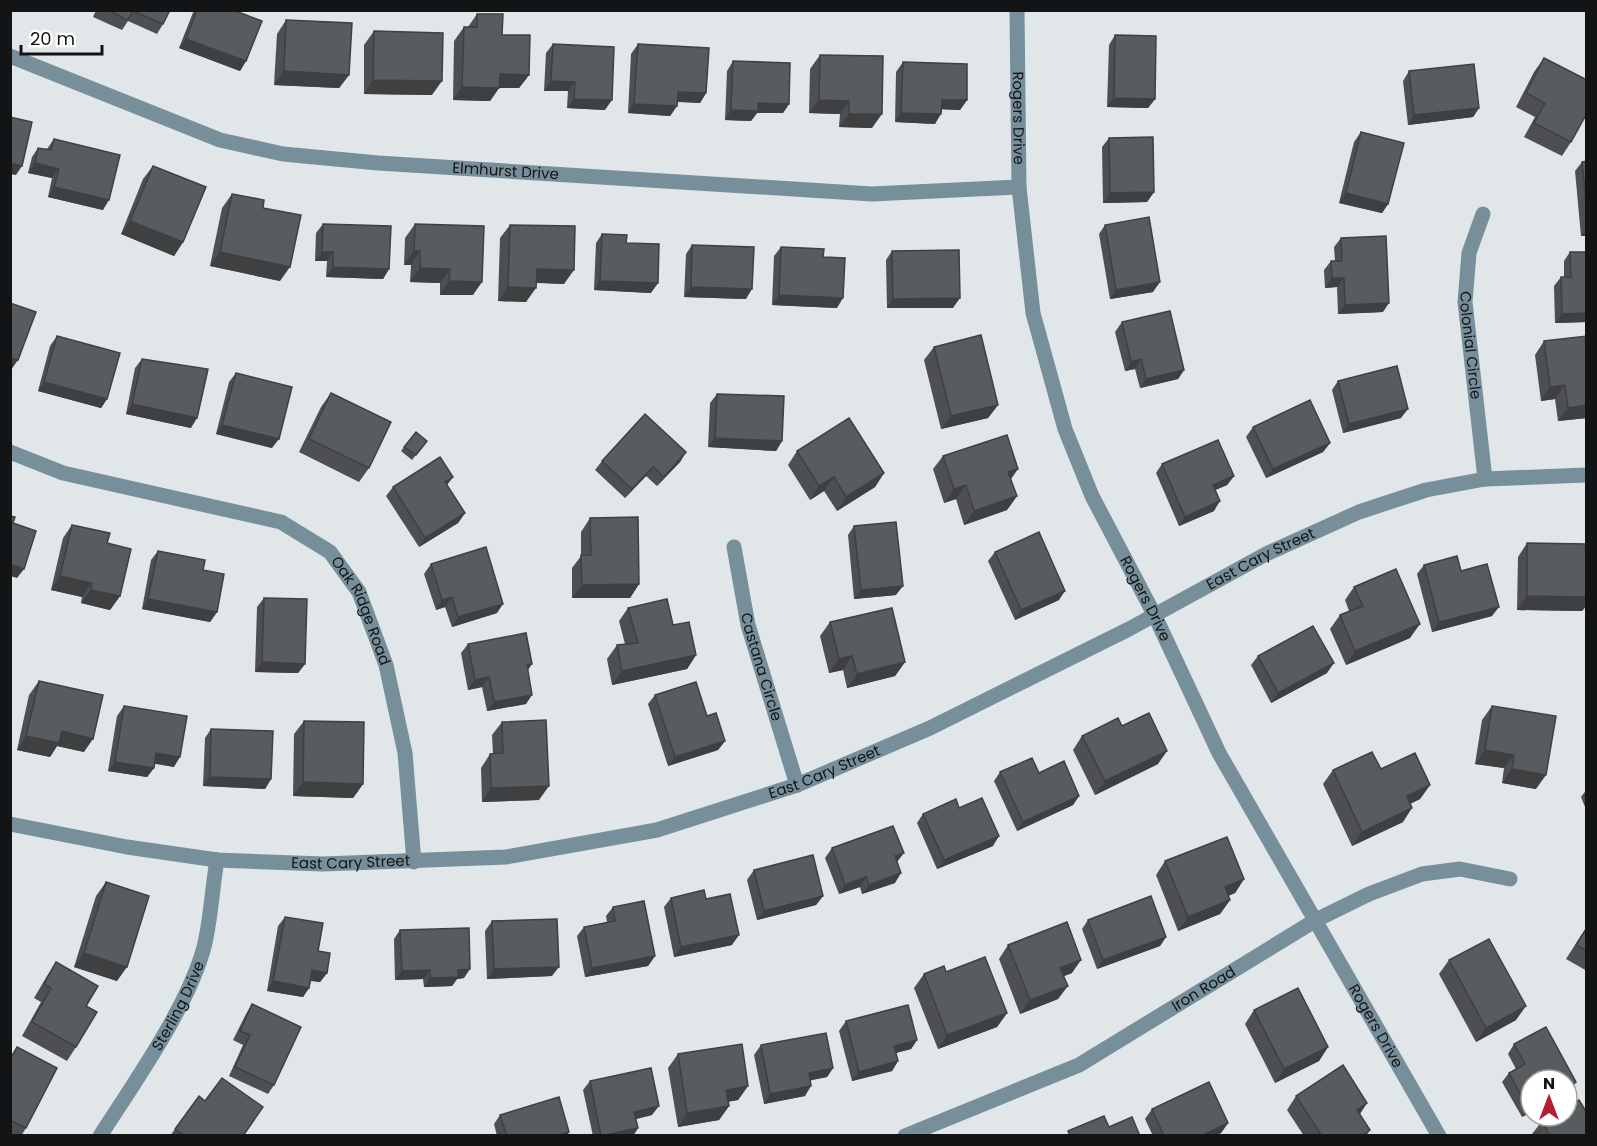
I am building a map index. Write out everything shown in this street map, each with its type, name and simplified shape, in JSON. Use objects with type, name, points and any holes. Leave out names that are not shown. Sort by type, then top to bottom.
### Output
[{"type":"street","name":"Rogers Drive","points":[[1017,10],[1019,187],[1033,313],[1065,429],[1092,496],[1155,616],[1219,753],[1439,1136]]},
{"type":"street","name":"Elmhurst Drive","points":[[10,56],[220,140],[283,154],[378,163],[872,194],[1019,187]]},
{"type":"street","name":"Colonial Circle","points":[[1484,214],[1469,253],[1465,302],[1485,479]]},
{"type":"street","name":"Oak Ridge Road","points":[[10,452],[63,472],[281,522],[330,552],[359,592],[386,665],[405,753],[414,862]]},
{"type":"street","name":"East Cary Street","points":[[10,824],[127,847],[217,860],[323,864],[506,857],[657,830],[797,785],[930,728],[1155,616],[1266,554],[1359,512],[1426,490],[1485,479],[1587,475]]},
{"type":"street","name":"Castana Circle","points":[[734,547],[748,625],[797,785]]},
{"type":"street","name":"Sterling Drive","points":[[100,1136],[139,1075],[182,1000],[204,947],[217,860]]},
{"type":"street","name":"Iron Road","points":[[905,1136],[1079,1065],[1316,920],[1369,894],[1422,874],[1460,869],[1510,879]]},
{"type":"building","points":[[107,10],[170,10],[163,24],[133,11],[128,20]]},
{"type":"building","points":[[197,10],[233,10],[262,21],[246,61],[186,39]]},
{"type":"building","points":[[477,14],[503,14],[502,35],[530,35],[529,75],[500,74],[499,88],[462,87],[464,27],[477,27]]},
{"type":"building","points":[[286,20],[352,23],[349,75],[284,71]]},
{"type":"building","points":[[374,31],[443,33],[442,81],[373,80]]},
{"type":"building","points":[[1115,35],[1156,36],[1155,99],[1114,98]]},
{"type":"building","points":[[553,44],[614,47],[612,100],[574,99],[575,82],[551,81]]},
{"type":"building","points":[[638,44],[709,48],[706,93],[678,92],[677,106],[634,104]]},
{"type":"building","points":[[820,55],[883,56],[882,114],[849,114],[849,101],[819,100]]},
{"type":"building","points":[[1544,58],[1587,80],[1587,113],[1571,142],[1534,123],[1545,103],[1526,93]]},
{"type":"building","points":[[733,61],[790,63],[789,104],[758,103],[758,111],[731,110]]},
{"type":"building","points":[[903,62],[967,64],[967,100],[942,100],[941,114],[901,113]]},
{"type":"building","points":[[1474,64],[1479,108],[1414,115],[1409,71]]},
{"type":"building","points":[[10,117],[32,122],[22,166],[10,163]]},
{"type":"building","points":[[1361,132],[1404,143],[1388,204],[1346,193]]},
{"type":"building","points":[[1153,137],[1154,192],[1110,193],[1109,138]]},
{"type":"building","points":[[54,139],[120,155],[109,200],[54,187],[59,169],[35,163],[38,148],[51,150]]},
{"type":"building","points":[[1587,161],[1587,212],[1582,162]]},
{"type":"building","points":[[153,166],[206,187],[183,242],[130,221]]},
{"type":"building","points":[[232,194],[264,200],[263,208],[301,215],[290,267],[220,252]]},
{"type":"building","points":[[1149,217],[1160,282],[1116,290],[1105,225]]},
{"type":"building","points":[[323,224],[391,226],[389,269],[333,267],[333,252],[322,252]]},
{"type":"building","points":[[415,224],[484,226],[482,282],[449,281],[450,269],[420,268],[420,251],[414,251]]},
{"type":"building","points":[[510,225],[575,226],[574,270],[537,269],[536,288],[508,287]]},
{"type":"building","points":[[602,234],[627,235],[626,243],[659,244],[658,283],[600,281]]},
{"type":"building","points":[[1386,236],[1389,303],[1345,305],[1344,278],[1332,278],[1331,261],[1342,261],[1341,238]]},
{"type":"building","points":[[692,245],[754,247],[752,289],[691,287]]},
{"type":"building","points":[[781,247],[824,249],[823,257],[845,258],[843,298],[779,295]]},
{"type":"building","points":[[959,250],[960,298],[893,299],[892,251]]},
{"type":"building","points":[[1570,252],[1587,252],[1587,313],[1562,314],[1561,277],[1571,277]]},
{"type":"building","points":[[10,303],[36,312],[18,360],[10,358]]},
{"type":"building","points":[[1170,311],[1184,370],[1146,379],[1141,359],[1131,362],[1122,322]]},
{"type":"building","points":[[981,335],[998,405],[951,416],[934,347]]},
{"type":"building","points":[[57,336],[120,353],[107,399],[44,382]]},
{"type":"building","points":[[1587,336],[1587,405],[1568,408],[1565,385],[1550,387],[1544,341]]},
{"type":"building","points":[[142,359],[208,369],[197,418],[132,404]]},
{"type":"building","points":[[1397,366],[1408,409],[1349,424],[1338,381]]},
{"type":"building","points":[[236,373],[292,387],[279,439],[222,425]]},
{"type":"building","points":[[331,393],[391,422],[369,468],[309,439]]},
{"type":"building","points":[[717,394],[784,396],[782,441],[715,438]]},
{"type":"building","points":[[1310,400],[1330,443],[1273,469],[1253,427]]},
{"type":"building","points":[[645,414],[686,452],[664,477],[653,467],[632,489],[602,461]]},
{"type":"building","points":[[849,418],[884,473],[846,497],[834,477],[819,486],[797,451]]},
{"type":"building","points":[[416,432],[427,441],[416,455],[404,447]]},
{"type":"building","points":[[1007,435],[1018,469],[1008,472],[1017,496],[974,511],[966,485],[954,489],[943,456]]},
{"type":"building","points":[[1218,440],[1234,476],[1213,485],[1220,501],[1185,517],[1162,464]]},
{"type":"building","points":[[440,457],[453,477],[445,482],[465,513],[425,538],[393,487]]},
{"type":"building","points":[[10,516],[15,517],[13,523],[36,531],[24,569],[10,564]]},
{"type":"building","points":[[638,517],[639,584],[582,585],[581,555],[591,555],[590,518]]},
{"type":"building","points":[[896,522],[903,586],[861,590],[854,526]]},
{"type":"building","points":[[72,525],[110,533],[107,543],[131,549],[120,596],[91,590],[92,583],[60,576]]},
{"type":"building","points":[[1039,532],[1065,591],[1021,610],[995,552]]},
{"type":"building","points":[[1527,543],[1587,544],[1587,597],[1527,596]]},
{"type":"building","points":[[486,547],[503,604],[458,617],[452,597],[442,600],[431,564]]},
{"type":"building","points":[[158,551],[205,560],[203,570],[224,574],[217,612],[148,599]]},
{"type":"building","points":[[1457,556],[1461,571],[1487,564],[1499,607],[1439,622],[1424,565]]},
{"type":"building","points":[[1396,569],[1420,624],[1355,651],[1340,615],[1363,606],[1354,587]]},
{"type":"building","points":[[264,598],[307,599],[305,664],[262,662]]},
{"type":"building","points":[[667,599],[673,625],[689,622],[696,655],[622,671],[617,645],[638,643],[628,608]]},
{"type":"building","points":[[892,608],[905,662],[857,674],[852,656],[839,659],[830,622]]},
{"type":"building","points":[[1313,626],[1334,663],[1278,693],[1258,656]]},
{"type":"building","points":[[526,633],[532,664],[527,665],[532,695],[494,702],[489,677],[475,680],[468,644]]},
{"type":"building","points":[[39,681],[103,695],[93,739],[62,731],[59,743],[26,736]]},
{"type":"building","points":[[696,682],[707,716],[716,713],[725,741],[675,757],[655,695]]},
{"type":"building","points":[[124,706],[187,716],[180,757],[156,753],[154,768],[115,762]]},
{"type":"building","points":[[1492,706],[1556,716],[1546,775],[1512,769],[1514,755],[1485,750]]},
{"type":"building","points":[[1149,713],[1167,751],[1105,781],[1082,736],[1118,718],[1122,726]]},
{"type":"building","points":[[546,720],[549,786],[491,788],[490,754],[503,753],[502,722]]},
{"type":"building","points":[[304,721],[364,722],[363,784],[303,782]]},
{"type":"building","points":[[211,729],[273,731],[271,779],[210,777]]},
{"type":"building","points":[[1372,752],[1381,769],[1415,753],[1430,785],[1407,796],[1412,808],[1362,832],[1333,770]]},
{"type":"building","points":[[1032,758],[1039,773],[1064,761],[1079,796],[1023,822],[1000,772]]},
{"type":"building","points":[[982,798],[999,836],[944,860],[923,814],[956,799],[959,808]]},
{"type":"building","points":[[893,826],[904,853],[895,856],[901,873],[869,885],[866,877],[845,885],[832,848]]},
{"type":"building","points":[[1227,837],[1244,879],[1225,887],[1230,900],[1188,917],[1165,861]]},
{"type":"building","points":[[813,855],[823,896],[764,911],[754,870]]},
{"type":"building","points":[[106,882],[149,896],[127,967],[84,953]]},
{"type":"building","points":[[704,890],[706,899],[730,894],[739,935],[681,947],[671,898]]},
{"type":"building","points":[[1151,896],[1166,937],[1103,960],[1088,920]]},
{"type":"building","points":[[644,901],[655,956],[592,968],[584,927],[615,921],[613,907]]},
{"type":"building","points":[[285,917],[323,923],[318,951],[330,953],[327,973],[312,970],[309,988],[273,981]]},
{"type":"building","points":[[557,919],[559,967],[494,969],[492,921]]},
{"type":"building","points":[[1067,922],[1081,960],[1060,968],[1068,986],[1030,1000],[1008,945]]},
{"type":"building","points":[[469,928],[470,969],[458,970],[458,977],[430,978],[430,970],[402,971],[400,930]]},
{"type":"building","points":[[1587,928],[1587,951],[1576,945]]},
{"type":"building","points":[[1489,939],[1526,1006],[1486,1028],[1449,960]]},
{"type":"building","points":[[985,957],[1007,1013],[947,1035],[924,974],[944,966],[946,972]]},
{"type":"building","points":[[56,962],[98,986],[86,1006],[97,1012],[76,1047],[32,1022],[51,988],[44,984]]},
{"type":"building","points":[[1298,988],[1328,1047],[1284,1069],[1254,1010]]},
{"type":"building","points":[[252,1004],[301,1027],[274,1085],[235,1067],[250,1035],[240,1031]]},
{"type":"building","points":[[908,1005],[917,1040],[894,1046],[898,1061],[859,1072],[846,1021]]},
{"type":"building","points":[[1546,1027],[1568,1068],[1519,1068],[1519,1091],[1509,1073],[1525,1064],[1514,1044]]},
{"type":"building","points":[[826,1033],[833,1068],[809,1073],[811,1086],[770,1094],[761,1045]]},
{"type":"building","points":[[742,1044],[748,1086],[726,1090],[729,1106],[687,1113],[678,1054]]},
{"type":"building","points":[[17,1047],[57,1068],[26,1128],[10,1120],[10,1060]]},
{"type":"building","points":[[1343,1065],[1367,1103],[1357,1110],[1370,1130],[1362,1136],[1322,1136],[1296,1096]]},
{"type":"building","points":[[651,1068],[659,1106],[634,1112],[638,1128],[601,1136],[590,1081]]},
{"type":"building","points":[[222,1078],[263,1107],[243,1136],[185,1136],[175,1129],[199,1096],[205,1101]]},
{"type":"building","points":[[1209,1082],[1228,1123],[1201,1136],[1164,1136],[1152,1109]]},
{"type":"building","points":[[559,1097],[569,1132],[556,1136],[507,1136],[500,1115]]},
{"type":"building","points":[[1579,1100],[1587,1113],[1587,1136],[1550,1136],[1546,1128],[1579,1128]]},
{"type":"building","points":[[1104,1116],[1109,1127],[1132,1117],[1140,1136],[1070,1136],[1068,1131]]}]
